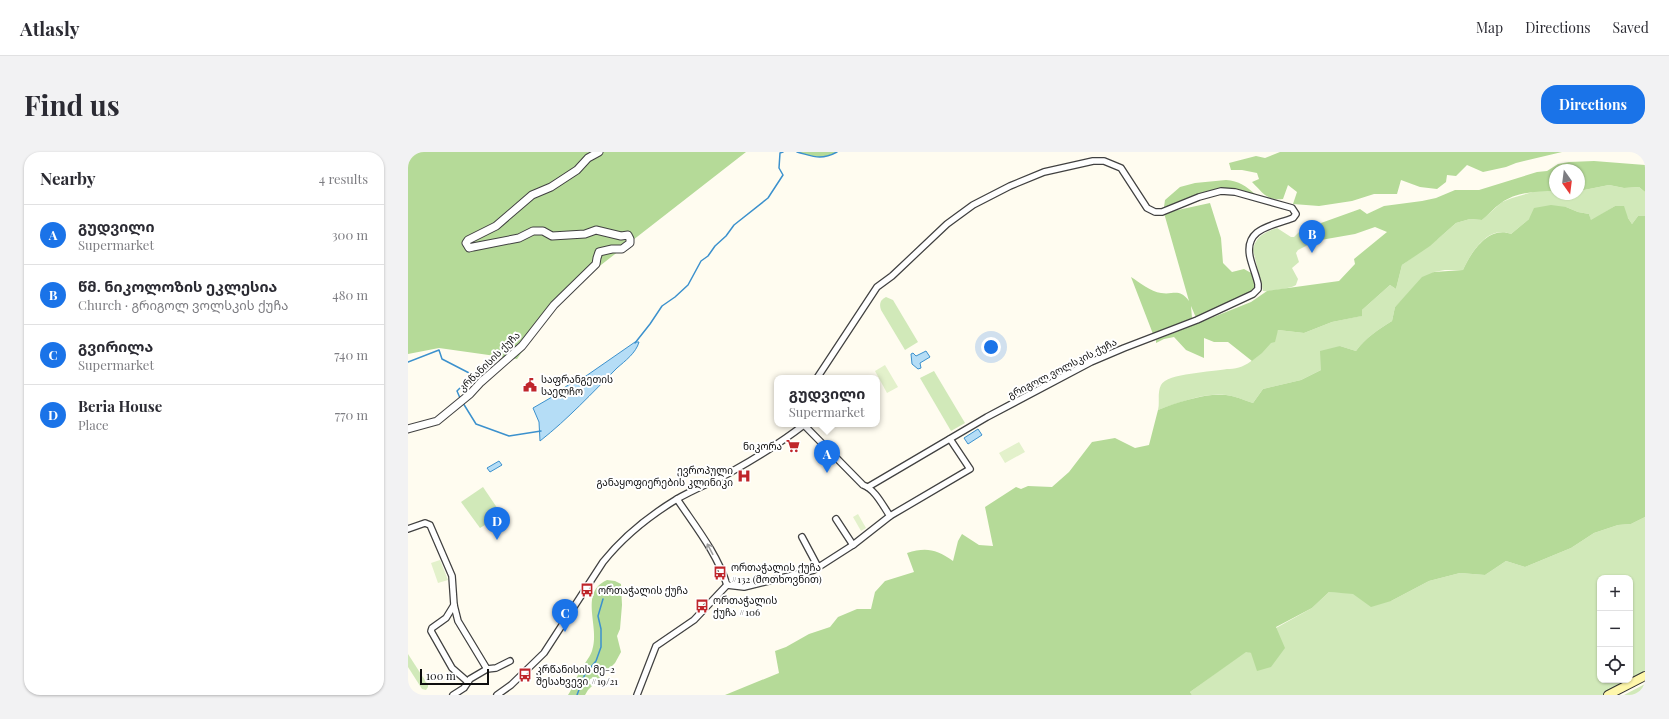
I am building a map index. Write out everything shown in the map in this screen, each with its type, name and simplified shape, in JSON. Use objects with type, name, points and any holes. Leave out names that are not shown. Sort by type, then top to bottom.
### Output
[{"type":"main road","points":[[1608,695],[1645,676]]},
{"type":"street","name":"კრწანისის ქუჩა","points":[[408,429],[437,421],[456,406],[522,346],[554,305],[596,264],[596,258],[600,252],[612,249],[622,249],[630,243],[630,238],[628,235],[621,236],[596,230],[585,234],[552,236],[542,232],[532,231],[519,238],[469,248],[466,243],[475,235],[496,226],[532,195],[551,187],[576,170],[588,158],[599,152]]},
{"type":"street","name":"გრიგოლ ვოლსკის ქუჩა","points":[[819,375],[877,287],[892,276],[947,224],[973,205],[1010,186],[1044,172],[1093,161],[1104,161],[1121,168],[1147,208],[1155,212],[1162,212],[1199,197],[1221,192],[1236,192],[1292,208],[1296,214],[1293,218],[1257,232],[1250,238],[1248,246],[1258,284],[1258,289],[1253,294],[1198,320],[1091,362],[1030,393],[950,438],[868,487]]},
{"type":"street","points":[[497,695],[511,685],[544,653],[610,553],[640,525],[677,499],[731,472],[799,427]]},
{"type":"street","points":[[807,427],[863,485],[868,487],[890,516]]},
{"type":"street","points":[[726,585],[744,587],[772,581],[783,576],[803,574],[818,567],[853,545],[890,516],[970,469],[950,438]]},
{"type":"street","points":[[677,499],[704,538],[724,575],[726,585]]},
{"type":"street","points":[[836,519],[853,545]]},
{"type":"street","points":[[408,529],[425,523],[430,525],[452,576],[454,605],[458,622],[487,669]]},
{"type":"street","points":[[802,537],[818,567]]},
{"type":"street","points":[[637,695],[656,646],[694,620],[726,585]]},
{"type":"street","points":[[454,605],[446,618],[432,628],[432,635],[452,668],[468,682]]},
{"type":"street","points":[[446,618],[458,622]]},
{"type":"street","points":[[453,695],[464,688],[468,682],[487,669],[496,668],[510,662]]},
{"type":"green space","points":[[408,152],[746,152],[574,286],[550,311],[517,359],[439,348],[408,354]]},
{"type":"green space","points":[[797,152],[837,152],[831,155],[817,157]]},
{"type":"green space","points":[[1280,152],[1562,152],[1483,172],[1467,165],[1456,176],[1447,175],[1446,182],[1437,189],[1420,187],[1401,180],[1397,194],[1374,194],[1352,201],[1319,206],[1293,204],[1297,192],[1288,185],[1283,199],[1273,199],[1262,193],[1252,182],[1259,179],[1257,173],[1242,170],[1231,170],[1229,163],[1256,156],[1265,158]]},
{"type":"green space","points":[[1594,161],[1645,165],[1645,192],[1639,187],[1624,188],[1609,185],[1585,190],[1585,164],[1558,164]]},
{"type":"green space","points":[[1549,170],[1549,191],[1534,192],[1513,196],[1501,203],[1482,220],[1470,219],[1456,223],[1430,246],[1402,265],[1396,289],[1390,285],[1362,310],[1362,316],[1332,322],[1304,333],[1278,330],[1275,342],[1271,343],[1252,361],[1228,342],[1214,342],[1204,338],[1204,358],[1186,350],[1174,337],[1164,339],[1156,343],[1156,340],[1251,302],[1267,291],[1339,281],[1355,264],[1354,259],[1387,232],[1375,227],[1355,234],[1315,241],[1321,223],[1360,209],[1367,214],[1384,206],[1436,198],[1455,190],[1479,190],[1537,172]]},
{"type":"green space","points":[[1226,180],[1242,184],[1256,195],[1229,189],[1164,207],[1165,200],[1180,187],[1195,183]]},
{"type":"green space","points":[[1609,185],[1624,188],[1639,187],[1645,192],[1645,216],[1638,216],[1632,224],[1628,218],[1615,206],[1591,221],[1589,214],[1578,212],[1566,207],[1529,219],[1511,234],[1503,232],[1488,236],[1476,248],[1463,270],[1445,270],[1434,272],[1414,287],[1395,307],[1392,321],[1368,338],[1356,351],[1340,346],[1321,370],[1301,380],[1263,389],[1253,403],[1236,397],[1218,394],[1192,399],[1158,410],[1160,388],[1165,381],[1181,375],[1235,369],[1243,366],[1257,357],[1269,344],[1278,330],[1304,333],[1332,322],[1361,316],[1362,310],[1390,285],[1396,289],[1402,265],[1439,238],[1456,223],[1470,219],[1482,220],[1502,202],[1536,191],[1549,191],[1549,200],[1585,200],[1585,190]]},
{"type":"green space","points":[[1210,203],[1221,238],[1223,263],[1232,272],[1244,269],[1253,274],[1258,289],[1197,320],[1191,306],[1192,318],[1153,334],[1131,277],[1153,291],[1161,293],[1179,293],[1189,301],[1164,213]]},
{"type":"green space","points":[[1551,205],[1566,207],[1578,212],[1589,214],[1591,220],[1615,206],[1624,206],[1628,218],[1632,224],[1638,216],[1645,216],[1645,517],[1631,524],[1618,525],[1594,533],[1571,548],[1525,567],[1506,561],[1485,575],[1460,573],[1429,581],[1391,601],[1371,607],[1353,594],[1329,592],[1312,608],[1276,627],[1285,648],[1271,667],[1257,671],[1251,653],[1246,652],[1190,692],[1192,695],[725,695],[779,673],[775,651],[786,647],[809,634],[830,627],[838,617],[857,609],[871,609],[875,592],[885,581],[914,572],[907,553],[920,550],[931,550],[953,561],[958,541],[962,534],[979,545],[993,546],[985,507],[1016,487],[1021,489],[1028,486],[1052,487],[1069,472],[1092,442],[1115,438],[1135,448],[1149,445],[1158,410],[1183,401],[1209,395],[1233,396],[1253,403],[1263,389],[1301,380],[1321,370],[1320,351],[1340,346],[1356,351],[1368,338],[1392,321],[1395,307],[1422,277],[1434,272],[1463,270],[1476,248],[1488,237],[1495,233],[1503,232],[1511,234],[1529,219],[1534,208]]},
{"type":"green space","points":[[1277,228],[1291,237],[1294,237],[1300,231],[1308,231],[1312,238],[1310,244],[1298,250],[1296,253],[1299,262],[1292,268],[1298,279],[1296,285],[1280,290],[1263,291],[1253,250],[1254,245],[1258,238],[1268,231]]},
{"type":"green space","points":[[886,297],[893,300],[918,342],[905,350],[881,310],[880,302]]},
{"type":"green space","points":[[885,365],[898,387],[887,393],[880,380],[880,375],[877,375],[875,371]]},
{"type":"green space","points":[[934,371],[965,423],[951,431],[920,378]]},
{"type":"green space","points":[[1019,442],[1025,452],[1005,463],[999,453]]},
{"type":"green space","points":[[483,487],[502,515],[480,528],[461,502]]},
{"type":"green space","points":[[858,514],[866,528],[861,531],[853,517]]},
{"type":"green space","points":[[1645,517],[1645,674],[1633,681],[1633,575],[1597,575],[1597,683],[1629,683],[1608,695],[1192,695],[1190,692],[1246,651],[1251,653],[1276,628],[1312,608],[1329,592],[1353,593],[1391,601],[1429,581],[1460,573],[1485,575],[1506,561],[1525,567],[1571,548],[1594,533],[1618,525],[1631,524]]},
{"type":"green space","points":[[440,560],[448,580],[438,583],[431,563]]},
{"type":"green space","points":[[607,580],[615,581],[621,584],[622,605],[620,629],[617,636],[621,652],[615,663],[588,690],[585,695],[568,695],[592,651],[594,632],[592,602],[594,593],[598,586]]},
{"type":"green space","points":[[408,654],[428,685],[426,690],[422,689],[408,667]]},
{"type":"green space","points":[[1645,684],[1645,695],[1624,695]]},
{"type":"water","points":[[635,342],[639,342],[638,346],[630,356],[570,415],[540,441],[539,422],[533,408],[552,397],[568,385],[586,376]]},
{"type":"water","points":[[926,351],[930,357],[920,363],[921,368],[918,369],[912,364],[911,354],[913,353],[916,356]]},
{"type":"water","points":[[978,429],[982,435],[968,444],[964,438]]},
{"type":"water","points":[[499,461],[502,465],[490,472],[487,468]]},
{"type":"waterway","points":[[635,343],[662,306],[688,285],[701,261],[708,256],[734,225],[768,198],[783,175],[779,168],[780,153],[783,152]]},
{"type":"waterway","points":[[797,152],[817,157],[831,155],[837,152]]},
{"type":"waterway","points":[[408,362],[439,350],[442,359],[473,375],[457,391],[460,398]]},
{"type":"waterway","points":[[463,403],[476,424],[509,436],[541,431]]},
{"type":"waterway","points":[[577,695],[585,674],[596,661],[601,647],[601,629],[598,616],[603,599]]},
{"type":"place","name":"წმ. ნიკოლოზის ეკლესია","points":[[1312,253]]},
{"type":"place","name":"საფრანგეთის საელჩო","points":[[530,385]]},
{"type":"place","name":"ნიკორა","points":[[793,446]]},
{"type":"place","name":"გუდვილი","points":[[827,473]]},
{"type":"place","name":"ევროპული განაყოფიერების კლინიკი","points":[[744,476]]},
{"type":"place","name":"Beria House","points":[[497,540]]},
{"type":"place","name":"ორთაჭალის ქუჩა #132 (მოთხოვნით)","points":[[720,573]]},
{"type":"place","name":"ორთაჭალის ქუჩა","points":[[587,590]]},
{"type":"place","name":"ორთაჭალის ქუჩა #106","points":[[702,606]]},
{"type":"place","name":"გვირილა","points":[[565,632]]},
{"type":"place","name":"კრწანისის მე-2 შესახვევი #19/21","points":[[525,675]]}]
